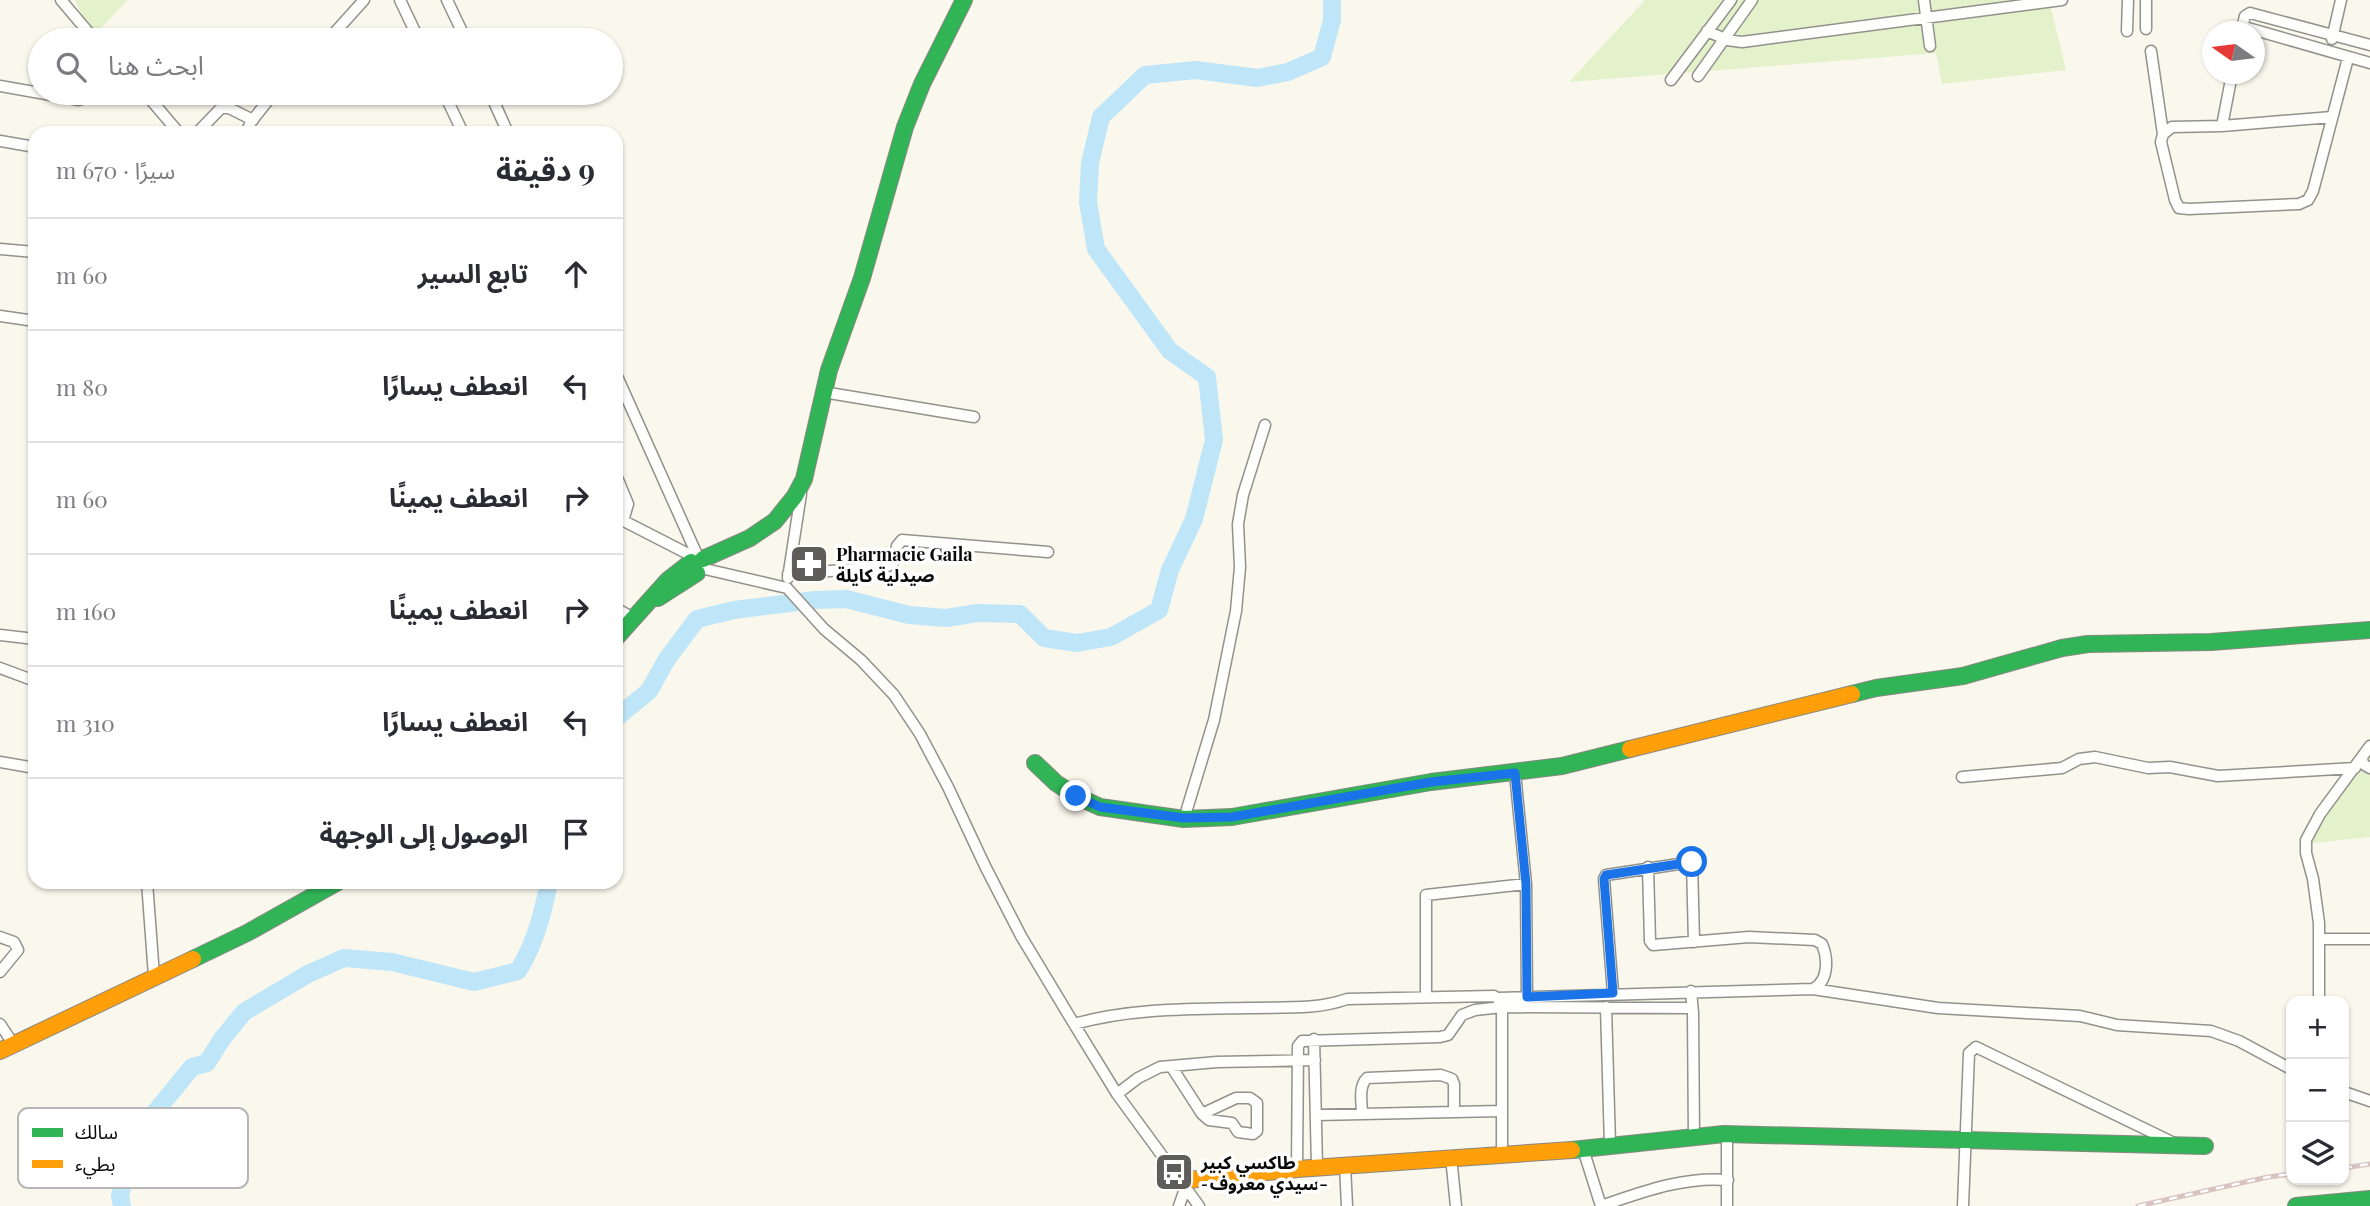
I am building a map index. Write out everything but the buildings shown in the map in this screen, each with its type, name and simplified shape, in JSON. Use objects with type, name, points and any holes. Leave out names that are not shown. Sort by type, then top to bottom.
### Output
[{"type":"street","points":[[61,0],[85,28]]},
{"type":"street","points":[[339,28],[364,0]]},
{"type":"street","points":[[400,0],[413,28]]},
{"type":"street","points":[[447,0],[460,28]]},
{"type":"street","points":[[787,588],[794,526],[823,392],[862,278],[912,107],[964,0]]},
{"type":"street","points":[[1671,80],[1731,0]]},
{"type":"street","points":[[1698,76],[1752,0]]},
{"type":"street","points":[[1924,0],[1930,46]]},
{"type":"street","points":[[1707,32],[1732,42],[1747,42],[2062,0]]},
{"type":"street","points":[[2127,31],[2128,0]]},
{"type":"street","points":[[2146,0],[2146,29]]},
{"type":"street","points":[[2329,52],[2341,0]]},
{"type":"street","points":[[2244,21],[2246,14],[2260,16],[2370,45]]},
{"type":"street","points":[[2259,21],[2260,16]]},
{"type":"street","points":[[2265,33],[2370,63]]},
{"type":"street","points":[[1695,48],[1710,58]]},
{"type":"street","points":[[2151,51],[2163,134],[2161,142],[2179,208],[2299,204],[2308,200],[2313,191],[2348,58]]},
{"type":"street","points":[[2222,127],[2230,84]]},
{"type":"street","points":[[0,86],[28,91]]},
{"type":"street","points":[[155,105],[173,126]]},
{"type":"street","points":[[252,126],[266,105]]},
{"type":"street","points":[[450,105],[460,126]]},
{"type":"street","points":[[495,105],[505,126]]},
{"type":"street","points":[[203,126],[221,107],[229,108],[247,126]]},
{"type":"street","points":[[2163,134],[2172,127],[2222,127],[2332,117]]},
{"type":"street","points":[[0,141],[28,146]]},
{"type":"street","points":[[0,249],[28,251]]},
{"type":"street","points":[[0,317],[28,320]]},
{"type":"street","points":[[623,390],[698,563]]},
{"type":"street","points":[[823,392],[974,417]]},
{"type":"street","points":[[1184,818],[1214,720],[1236,611],[1240,567],[1238,524],[1243,495],[1265,425]]},
{"type":"street","points":[[623,630],[638,612],[683,584],[698,563],[755,536],[773,524],[788,509],[804,480]]},
{"type":"street","points":[[623,492],[628,505],[623,514]]},
{"type":"street","points":[[623,521],[698,563],[787,588],[812,617],[872,670],[905,710],[948,786],[1021,936],[1073,1024],[1117,1094],[1199,1206]]},
{"type":"street","points":[[788,574],[886,567],[893,563],[897,546],[902,540],[1048,552]]},
{"type":"street","points":[[623,609],[638,612]]},
{"type":"street","points":[[1035,763],[1056,783],[1100,807],[1184,818],[1232,817],[1431,782],[1562,766],[1876,688],[1963,676],[2062,648],[2211,642],[2370,630]]},
{"type":"street","points":[[0,635],[28,638]]},
{"type":"street","points":[[0,668],[28,678]]},
{"type":"street","points":[[2319,996],[2320,939],[2306,840],[2320,814],[2370,746]]},
{"type":"street","points":[[1962,776],[2062,768],[2086,757],[2148,768],[2171,767],[2218,776],[2358,763],[2370,768]]},
{"type":"street","points":[[0,762],[28,767]]},
{"type":"street","points":[[1515,773],[1534,1000]]},
{"type":"street","points":[[1613,993],[1604,879],[1606,875],[1611,872],[1692,862],[1694,942]]},
{"type":"street","points":[[1648,867],[1650,941],[1653,945],[1749,937],[1815,940],[1822,944],[1825,951],[1825,979],[1814,989]]},
{"type":"street","points":[[1426,996],[1426,895],[1526,884]]},
{"type":"street","points":[[147,889],[155,976]]},
{"type":"street","points":[[0,1024],[7,1048],[247,933],[326,889]]},
{"type":"street","points":[[0,937],[14,942],[18,950],[0,972]]},
{"type":"street","points":[[2320,939],[2370,939]]},
{"type":"street","points":[[1073,1024],[1124,1013],[1297,1007],[1347,999],[1426,996],[1500,1002],[1613,993],[1814,989],[1938,1008],[2080,1016],[2117,1025],[2211,1031],[2239,1041],[2286,1066]]},
{"type":"street","points":[[1691,991],[1694,1138]]},
{"type":"street","points":[[1534,1000],[1606,1007],[1691,1008]]},
{"type":"street","points":[[1297,1169],[1299,1043],[1314,1039],[1440,1037],[1448,1035],[1462,1015],[1500,1002]]},
{"type":"street","points":[[1500,1002],[1502,1154]]},
{"type":"street","points":[[1606,1007],[1610,1145]]},
{"type":"street","points":[[1314,1039],[1317,1167]]},
{"type":"street","points":[[1963,1206],[1969,1053],[1976,1048],[2179,1146]]},
{"type":"street","points":[[1117,1094],[1150,1071],[1171,1066],[1315,1060]]},
{"type":"street","points":[[1171,1066],[1202,1114],[1209,1120],[1232,1123],[1238,1132],[1257,1131],[1256,1103],[1250,1098],[1236,1098],[1202,1114]]},
{"type":"street","points":[[1362,1114],[1361,1088],[1367,1078],[1441,1075],[1452,1079],[1454,1084],[1454,1112]]},
{"type":"street","points":[[2349,1094],[2370,1101]]},
{"type":"street","points":[[1316,1115],[1502,1111]]},
{"type":"street","points":[[1727,1135],[1731,1205]]},
{"type":"street","points":[[1182,1185],[1317,1167],[1583,1149],[1727,1135],[2205,1146]]},
{"type":"street","points":[[1583,1149],[1601,1206],[1644,1191],[1682,1182],[1728,1180]]},
{"type":"street","points":[[1451,1157],[1456,1206]]},
{"type":"street","points":[[1345,1165],[1347,1206]]},
{"type":"street","points":[[1178,1206],[1182,1185]]},
{"type":"street","points":[[2296,1206],[2370,1199]]},
{"type":"green space","points":[[75,0],[128,0],[101,28],[88,28]]},
{"type":"green space","points":[[1645,0],[2049,0],[2066,70],[1942,84],[1936,53],[1569,82]]},
{"type":"green space","points":[[2370,737],[2370,837],[2304,844]]},
{"type":"waterway","points":[[623,712],[649,691],[667,659],[697,619],[734,610],[846,599],[909,615],[946,618],[978,613],[1020,614],[1044,638],[1077,643],[1111,637],[1159,610],[1170,570],[1194,519],[1214,440],[1207,377],[1170,351],[1096,249],[1088,202],[1090,163],[1101,117],[1145,75],[1196,70],[1257,78],[1288,72],[1322,57],[1332,20],[1332,0]]},
{"type":"waterway","points":[[159,1108],[192,1067],[207,1063],[244,1012],[308,974],[344,958],[392,962],[474,982],[518,971],[538,928],[547,889]]},
{"type":"waterway","points":[[122,1188],[122,1206]]},
{"type":"railway","points":[[2349,1167],[2370,1164]]},
{"type":"railway","points":[[2138,1206],[2286,1175]]},
{"type":"traffic: fast","points":[[703,559],[750,538],[775,521],[795,496],[804,479],[829,370],[862,278],[905,127],[922,84],[964,0]]},
{"type":"traffic: fast","points":[[623,630],[668,580],[691,562]]},
{"type":"traffic: fast","points":[[658,598],[697,573]]},
{"type":"traffic: fast","points":[[1852,694],[1963,676],[2062,648],[2088,644],[2211,642],[2370,630]]},
{"type":"traffic: fast","points":[[1035,763],[1056,783],[1100,807],[1184,819],[1232,817],[1431,782],[1562,766],[1630,749]]},
{"type":"traffic: fast","points":[[193,959],[247,933],[326,889]]},
{"type":"traffic: fast","points":[[1572,1150],[1724,1134],[2205,1146]]},
{"type":"traffic: fast","points":[[2296,1206],[2370,1199]]},
{"type":"traffic: slow","points":[[1630,749],[1852,694]]},
{"type":"traffic: slow","points":[[0,1051],[193,959]]},
{"type":"traffic: slow","points":[[1179,1181],[1297,1169],[1572,1150]]},
{"type":"place","name":"Pharmacie Gaila صيدلية كايلة","points":[[809,564]]},
{"type":"place","name":"طاكسي كبير -سيدي معروف-","points":[[1174,1172]]},
{"type":"route","points":[[1076,796],[1100,807],[1199,820],[1344,799],[1431,782],[1515,773],[1526,884],[1527,997],[1613,993],[1604,879],[1606,875],[1611,872],[1692,862]]}]
